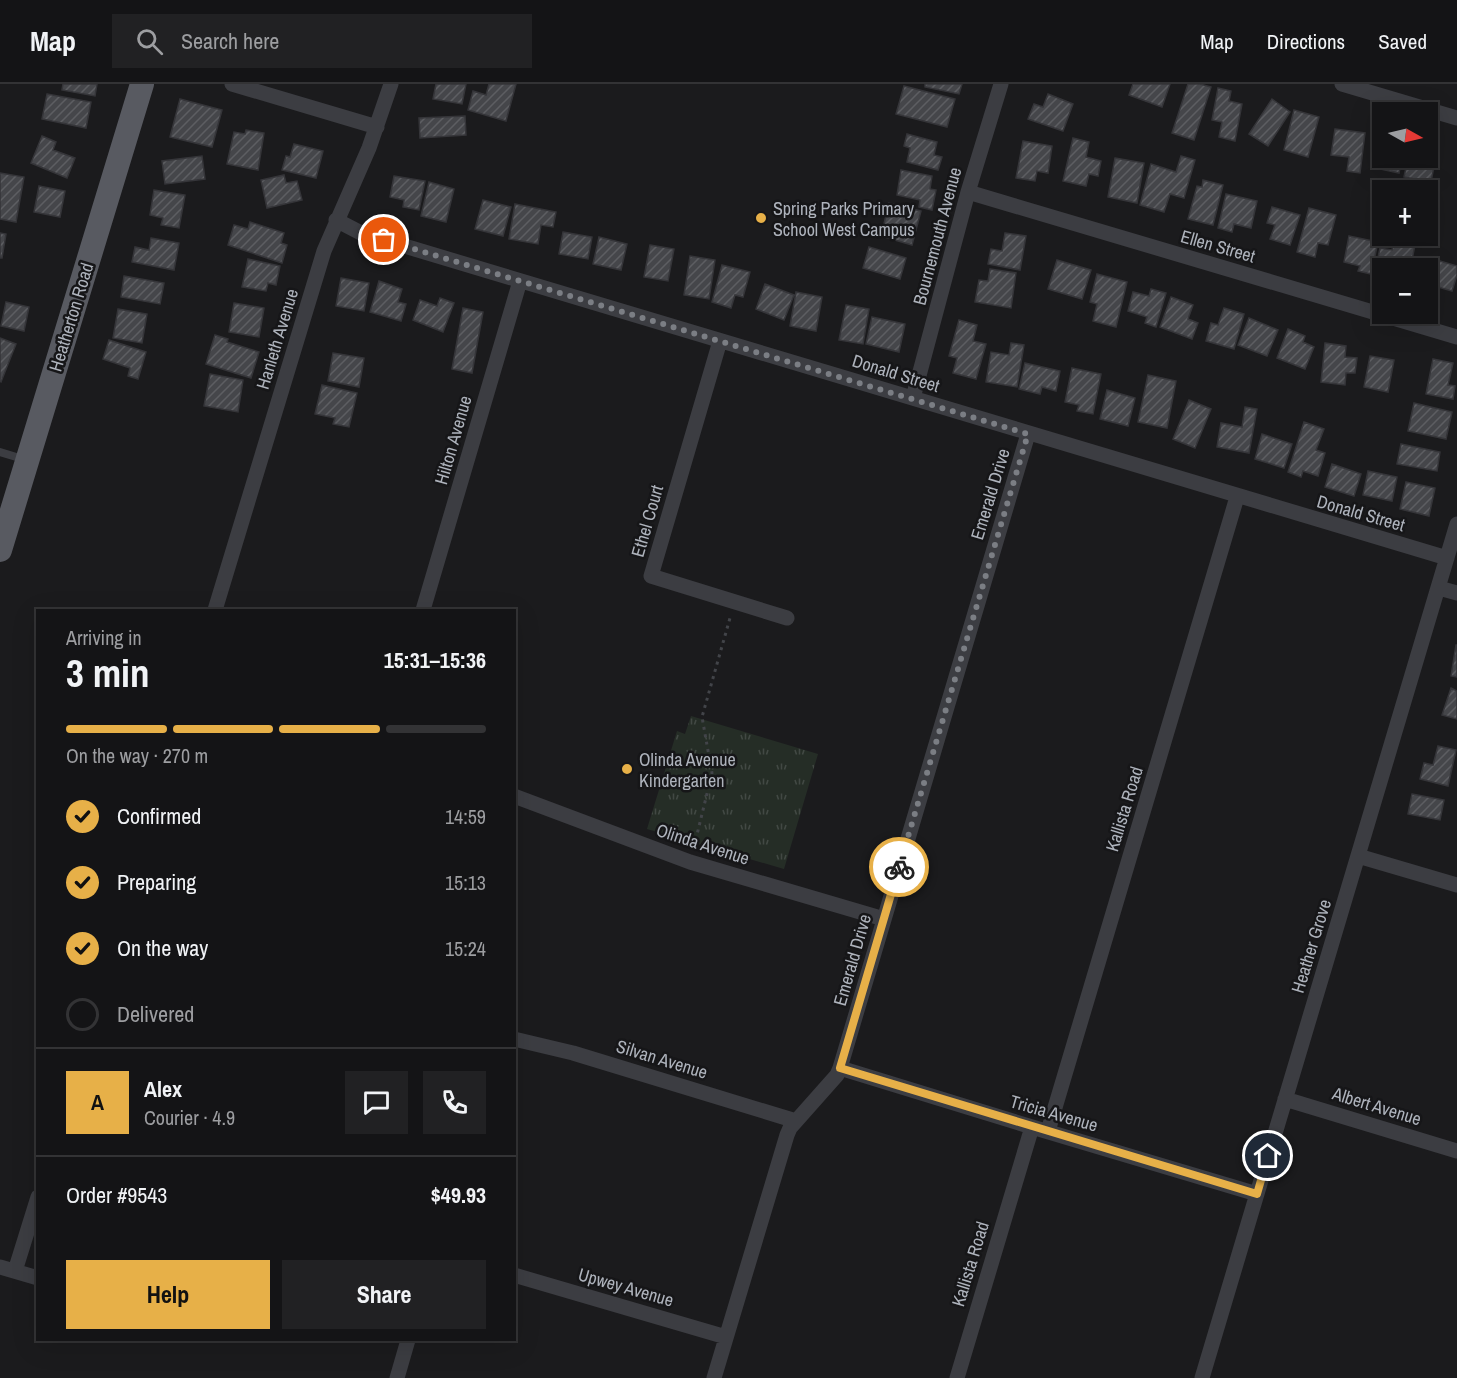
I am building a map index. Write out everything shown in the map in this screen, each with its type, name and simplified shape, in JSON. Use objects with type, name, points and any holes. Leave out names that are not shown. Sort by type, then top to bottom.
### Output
[{"type":"main road","name":"Heatherton Road","points":[[0,550],[142,84]]},
{"type":"street","points":[[231,84],[377,127]]},
{"type":"street","name":"Hanleth Avenue","points":[[215,609],[324,250],[377,127],[391,84]]},
{"type":"street","name":"Bournemouth Avenue","points":[[913,398],[968,192],[1002,84]]},
{"type":"street","points":[[1342,84],[1457,118]]},
{"type":"street","name":"Ellen Street","points":[[968,192],[1457,337]]},
{"type":"street","name":"Donald Street","points":[[336,220],[361,234],[1447,558]]},
{"type":"street","name":"Hilton Avenue","points":[[423,609],[520,281]]},
{"type":"street","name":"Ethel Court","points":[[720,341],[651,576],[787,618]]},
{"type":"street","name":"Emerald Drive","points":[[714,1378],[787,1136],[796,1121],[837,1075],[840,1068],[1028,434]]},
{"type":"street","name":"Kallista Road","points":[[1047,1131],[1237,497]]},
{"type":"street","name":"Heather Grove","points":[[1202,1378],[1457,524]]},
{"type":"street","points":[[1438,588],[1457,593]]},
{"type":"street","name":"Olinda Avenue","points":[[516,797],[690,862],[884,919]]},
{"type":"street","points":[[1358,856],[1457,885]]},
{"type":"street","name":"Silvan Avenue","points":[[516,1039],[573,1053],[796,1121]]},
{"type":"street","name":"Tricia Avenue","points":[[840,1068],[1257,1194]]},
{"type":"street","name":"Albert Avenue","points":[[1285,1099],[1457,1151]]},
{"type":"street","name":"Kallista Road","points":[[957,1378],[1032,1127]]},
{"type":"street","points":[[15,1271],[36,1203]]},
{"type":"street","points":[[0,1267],[36,1277]]},
{"type":"street","name":"Upwey Avenue","points":[[516,1276],[726,1337]]},
{"type":"street","points":[[397,1378],[408,1341]]},
{"type":"lane","points":[[0,452],[27,460]]},
{"type":"path","points":[[690,862],[712,773],[702,717],[735,602]]},
{"type":"green space","points":[[691,716],[818,754],[784,869],[647,829],[677,731],[685,734]]},
{"type":"building","points":[[63,84],[97,84],[95,96],[62,90]]},
{"type":"building","points":[[436,84],[466,84],[462,104],[433,99]]},
{"type":"building","points":[[489,84],[516,84],[506,121],[468,110],[473,91],[486,95]]},
{"type":"building","points":[[925,84],[962,84],[959,94],[925,87]]},
{"type":"building","points":[[1133,84],[1170,84],[1162,107],[1129,95]]},
{"type":"building","points":[[1188,84],[1211,87],[1194,140],[1172,133]]},
{"type":"building","points":[[904,86],[955,99],[947,127],[896,114]]},
{"type":"building","points":[[1218,88],[1231,91],[1229,101],[1242,104],[1235,141],[1219,137],[1222,122],[1212,120]]},
{"type":"building","points":[[47,94],[91,102],[86,128],[42,119]]},
{"type":"building","points":[[1048,94],[1073,104],[1063,131],[1028,119],[1034,104],[1043,107]]},
{"type":"building","points":[[180,99],[222,110],[212,147],[170,137]]},
{"type":"building","points":[[1272,99],[1290,112],[1268,146],[1249,134]]},
{"type":"building","points":[[1294,110],[1319,117],[1308,157],[1284,150]]},
{"type":"building","points":[[465,116],[466,135],[420,138],[419,118]]},
{"type":"building","points":[[1335,129],[1365,133],[1360,173],[1347,171],[1349,157],[1331,155]]},
{"type":"building","points":[[246,130],[264,133],[258,170],[227,164],[234,132],[245,134]]},
{"type":"building","points":[[907,134],[937,142],[934,155],[942,157],[938,170],[907,162],[910,148],[904,146]]},
{"type":"building","points":[[42,136],[56,142],[53,150],[75,158],[67,178],[31,163]]},
{"type":"building","points":[[1073,138],[1089,142],[1086,157],[1101,161],[1098,176],[1089,174],[1086,186],[1063,181]]},
{"type":"building","points":[[1023,141],[1052,146],[1048,173],[1037,171],[1035,181],[1016,178]]},
{"type":"building","points":[[294,144],[323,151],[316,178],[282,170],[286,156],[290,157]]},
{"type":"building","points":[[202,156],[205,179],[165,184],[162,161]]},
{"type":"building","points":[[1181,156],[1195,160],[1184,198],[1170,194],[1164,212],[1140,205],[1151,164],[1176,172]]},
{"type":"building","points":[[1115,158],[1144,163],[1137,203],[1108,197]]},
{"type":"building","points":[[1376,168],[1400,168],[1399,173]]},
{"type":"building","points":[[1406,168],[1434,168],[1431,180],[1404,177]]},
{"type":"building","points":[[901,170],[932,176],[930,189],[936,190],[932,210],[919,207],[920,200],[897,195]]},
{"type":"building","points":[[0,173],[24,177],[16,222],[0,219]]},
{"type":"building","points":[[284,175],[286,183],[297,181],[302,200],[267,208],[261,180]]},
{"type":"building","points":[[394,176],[425,181],[419,210],[403,207],[404,200],[390,197]]},
{"type":"building","points":[[1203,180],[1223,185],[1213,225],[1188,219],[1197,186],[1202,187]]},
{"type":"building","points":[[429,182],[454,189],[446,222],[421,216]]},
{"type":"building","points":[[39,186],[65,191],[60,217],[34,212]]},
{"type":"building","points":[[154,190],[185,195],[179,228],[161,225],[163,218],[150,215]]},
{"type":"building","points":[[1226,194],[1257,201],[1251,228],[1234,224],[1232,232],[1218,228]]},
{"type":"building","points":[[483,200],[511,207],[503,236],[475,229]]},
{"type":"building","points":[[889,203],[921,211],[912,245],[881,236]]},
{"type":"building","points":[[515,204],[556,212],[553,227],[541,225],[538,244],[509,239]]},
{"type":"building","points":[[1272,207],[1300,215],[1290,245],[1270,239],[1275,225],[1267,223]]},
{"type":"building","points":[[1309,208],[1336,215],[1328,245],[1318,243],[1315,257],[1297,252]]},
{"type":"building","points":[[250,222],[284,233],[281,243],[287,245],[282,263],[228,245],[234,225],[248,229]]},
{"type":"building","points":[[563,232],[592,237],[588,259],[559,254]]},
{"type":"building","points":[[0,233],[6,234],[2,258],[0,258]]},
{"type":"building","points":[[1005,233],[1026,236],[1020,270],[988,264],[991,249],[1002,251]]},
{"type":"building","points":[[1349,236],[1372,241],[1372,246],[1377,246],[1374,258],[1372,258],[1371,274],[1358,271],[1360,266],[1344,262]]},
{"type":"building","points":[[599,237],[627,244],[621,270],[593,264]]},
{"type":"building","points":[[151,238],[179,243],[174,270],[132,262],[135,247],[149,250]]},
{"type":"building","points":[[650,245],[674,249],[668,281],[644,277]]},
{"type":"building","points":[[1393,246],[1415,246],[1412,258],[1378,258],[1380,248],[1392,250]]},
{"type":"building","points":[[869,247],[906,258],[900,279],[863,268]]},
{"type":"building","points":[[690,256],[715,260],[709,299],[684,295]]},
{"type":"building","points":[[248,259],[280,266],[276,285],[268,283],[266,291],[242,287]]},
{"type":"building","points":[[1057,260],[1091,270],[1082,299],[1048,289]]},
{"type":"building","points":[[1438,260],[1457,266],[1452,291],[1438,287]]},
{"type":"building","points":[[722,265],[750,272],[743,297],[735,295],[731,308],[712,302]]},
{"type":"building","points":[[990,269],[1016,273],[1011,308],[975,302],[979,280],[988,281]]},
{"type":"building","points":[[1097,274],[1127,282],[1116,327],[1093,321],[1097,304],[1090,302]]},
{"type":"building","points":[[124,276],[164,283],[160,304],[121,297]]},
{"type":"building","points":[[341,278],[369,283],[364,311],[336,306]]},
{"type":"building","points":[[379,281],[402,289],[398,302],[406,304],[401,321],[370,312]]},
{"type":"building","points":[[765,284],[794,295],[784,320],[756,309]]},
{"type":"building","points":[[1151,289],[1166,293],[1156,327],[1145,323],[1147,317],[1128,311],[1133,292],[1149,296]]},
{"type":"building","points":[[796,292],[822,297],[816,331],[790,326]]},
{"type":"building","points":[[1171,297],[1193,305],[1188,319],[1198,323],[1192,339],[1160,327]]},
{"type":"building","points":[[440,298],[454,303],[443,332],[413,320],[420,300],[437,306]]},
{"type":"building","points":[[6,302],[29,307],[24,331],[1,326]]},
{"type":"building","points":[[234,303],[264,308],[259,337],[229,332]]},
{"type":"building","points":[[846,305],[869,309],[863,344],[839,340]]},
{"type":"building","points":[[463,308],[483,312],[472,373],[452,369]]},
{"type":"building","points":[[1224,308],[1244,314],[1234,349],[1206,341],[1211,323],[1218,325]]},
{"type":"building","points":[[118,309],[147,314],[142,343],[113,338]]},
{"type":"building","points":[[872,317],[905,324],[899,352],[866,344]]},
{"type":"building","points":[[1249,318],[1278,330],[1267,356],[1238,345]]},
{"type":"building","points":[[959,320],[977,325],[973,341],[986,344],[976,379],[953,373],[957,358],[949,356]]},
{"type":"building","points":[[1288,329],[1305,336],[1303,342],[1314,347],[1305,369],[1277,358]]},
{"type":"building","points":[[215,335],[228,339],[227,342],[259,352],[251,378],[206,364]]},
{"type":"building","points":[[0,338],[16,344],[1,382],[0,381]]},
{"type":"building","points":[[109,340],[146,352],[138,379],[128,376],[130,368],[103,359]]},
{"type":"building","points":[[1011,343],[1024,345],[1017,387],[986,382],[991,352],[1009,355]]},
{"type":"building","points":[[1325,343],[1346,346],[1345,357],[1357,358],[1355,373],[1346,373],[1345,385],[1321,382]]},
{"type":"building","points":[[333,353],[364,358],[359,387],[328,381]]},
{"type":"building","points":[[1370,356],[1394,360],[1388,392],[1364,387]]},
{"type":"building","points":[[1433,359],[1453,363],[1448,385],[1455,386],[1453,399],[1426,394]]},
{"type":"building","points":[[1025,363],[1060,371],[1056,391],[1042,387],[1040,394],[1019,389]]},
{"type":"building","points":[[1072,368],[1101,374],[1093,414],[1077,411],[1079,405],[1065,402]]},
{"type":"building","points":[[210,374],[243,380],[238,412],[204,406]]},
{"type":"building","points":[[1148,375],[1176,381],[1167,428],[1138,422]]},
{"type":"building","points":[[322,385],[357,393],[349,427],[333,424],[335,418],[315,414]]},
{"type":"building","points":[[1107,390],[1135,398],[1128,426],[1100,419]]},
{"type":"building","points":[[1189,400],[1211,409],[1195,448],[1173,439]]},
{"type":"building","points":[[1414,403],[1452,412],[1446,439],[1408,431]]},
{"type":"building","points":[[1245,407],[1257,409],[1249,453],[1217,447],[1221,423],[1242,427]]},
{"type":"building","points":[[1304,422],[1324,429],[1316,450],[1325,453],[1318,476],[1303,471],[1301,477],[1288,472]]},
{"type":"building","points":[[1262,434],[1292,444],[1284,468],[1255,459]]},
{"type":"building","points":[[1401,444],[1440,452],[1437,471],[1397,464]]},
{"type":"building","points":[[1332,464],[1361,474],[1354,496],[1325,487]]},
{"type":"building","points":[[1368,471],[1397,477],[1392,501],[1363,495]]},
{"type":"building","points":[[1406,482],[1435,488],[1429,516],[1400,509]]},
{"type":"building","points":[[1457,645],[1457,677],[1451,676]]},
{"type":"building","points":[[1451,688],[1457,691],[1457,719],[1442,715]]},
{"type":"building","points":[[1438,746],[1456,750],[1448,786],[1420,779],[1424,763],[1433,765]]},
{"type":"building","points":[[1412,794],[1444,800],[1440,820],[1408,814]]},
{"type":"way so far","points":[[384,240],[1028,434],[899,867]]},
{"type":"place","name":"Spring Parks Primary School West Campus","points":[[761,218]]},
{"type":"place","name":"Olinda Avenue Kindergarten","points":[[627,769]]},
{"type":"route","points":[[899,867],[840,1068],[1257,1194],[1268,1156]]}]
